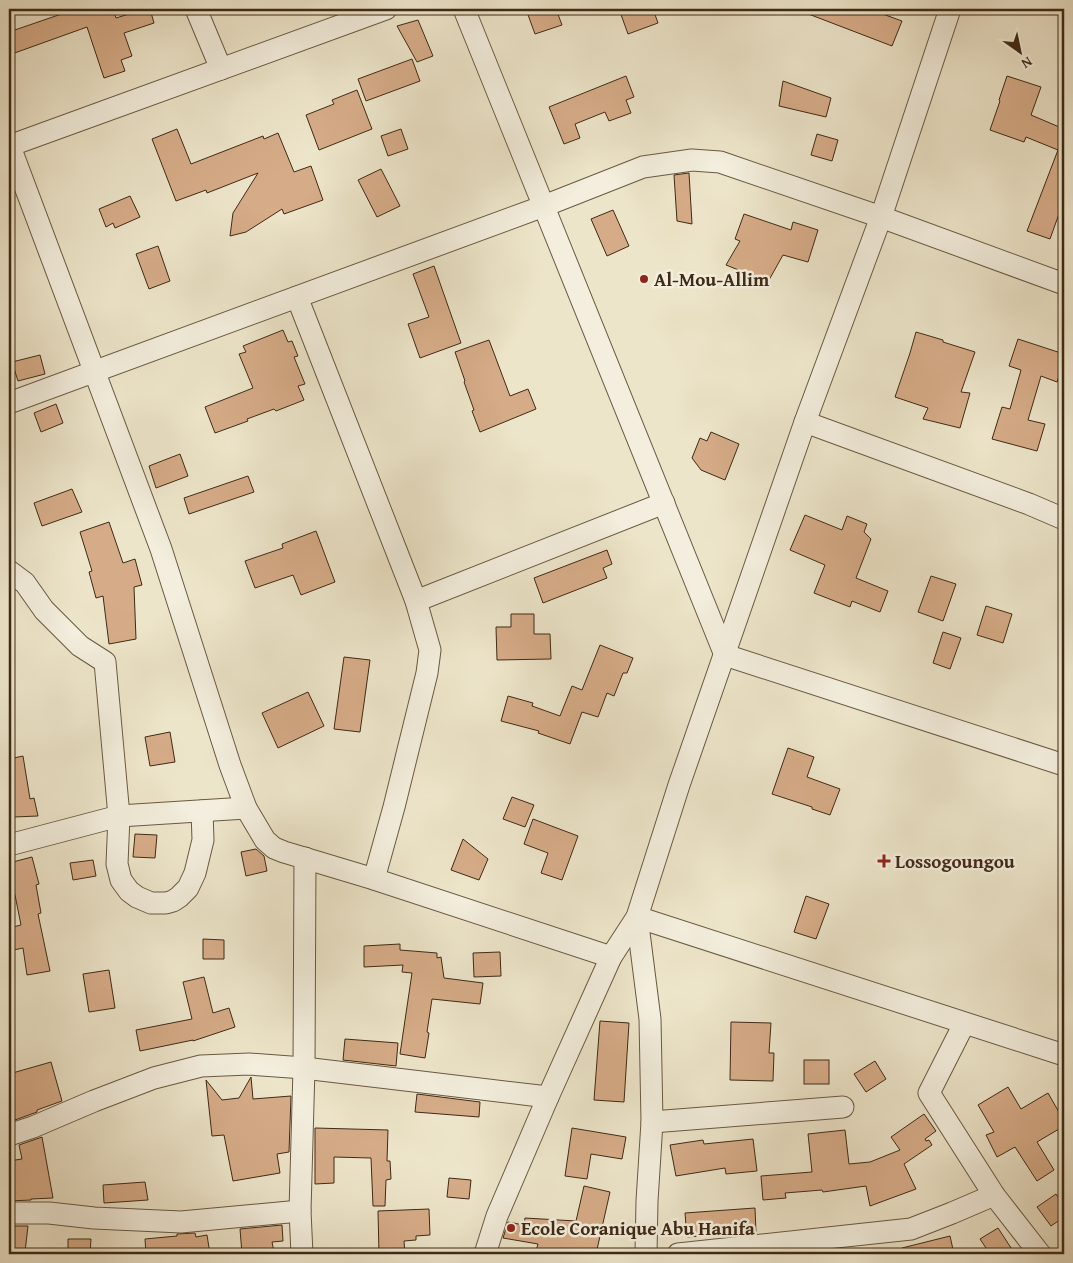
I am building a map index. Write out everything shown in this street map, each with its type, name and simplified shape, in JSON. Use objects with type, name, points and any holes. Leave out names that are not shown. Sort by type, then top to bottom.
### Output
[{"type":"street","points":[[196,9],[221,68]]},
{"type":"street","points":[[386,9],[9,145],[161,549],[230,765],[246,808],[265,840],[274,848],[611,957]]},
{"type":"street","points":[[464,9],[725,655]]},
{"type":"street","points":[[485,1254],[497,1216],[548,1097],[611,957],[637,916],[679,785],[805,422],[881,217],[950,9]]},
{"type":"street","points":[[9,403],[544,206],[643,167],[692,160],[720,162],[881,217],[1064,284]]},
{"type":"street","points":[[297,297],[416,601],[430,650],[427,673],[374,879]]},
{"type":"street","points":[[805,422],[1064,518]]},
{"type":"street","points":[[416,601],[664,503]]},
{"type":"street","points":[[9,571],[24,583],[44,610],[80,646],[105,662],[119,816],[117,864],[121,880],[129,890],[151,904],[173,901],[188,888],[195,872],[203,840],[202,811]]},
{"type":"street","points":[[725,655],[1064,765]]},
{"type":"street","points":[[9,845],[119,816],[246,808]]},
{"type":"street","points":[[302,1254],[300,1211],[304,1068],[305,858]]},
{"type":"street","points":[[637,916],[1064,1056]]},
{"type":"street","points":[[637,916],[650,1019],[652,1122],[646,1254]]},
{"type":"street","points":[[964,1024],[928,1093],[994,1195],[1040,1254]]},
{"type":"street","points":[[9,1135],[154,1078],[201,1066],[249,1064],[304,1068],[548,1097]]},
{"type":"street","points":[[652,1122],[843,1107]]},
{"type":"street","points":[[678,1254],[911,1230],[994,1195]]},
{"type":"street","points":[[9,1213],[49,1213],[94,1218],[182,1222],[300,1211]]},
{"type":"building","points":[[76,9],[113,9],[116,18],[150,9],[154,23],[124,33],[132,56],[121,60],[125,71],[104,78],[87,27],[9,55],[9,32]]},
{"type":"building","points":[[536,9],[556,9],[562,25],[535,34],[527,12]]},
{"type":"building","points":[[619,9],[653,9],[658,23],[628,34]]},
{"type":"building","points":[[798,9],[869,9],[902,21],[892,46]]},
{"type":"building","points":[[418,20],[433,56],[417,62],[397,26]]},
{"type":"building","points":[[412,59],[420,81],[366,101],[358,79]]},
{"type":"building","points":[[626,76],[634,97],[626,100],[631,113],[609,121],[605,112],[575,124],[580,138],[564,144],[549,107]]},
{"type":"building","points":[[1007,76],[1041,87],[1031,115],[1064,129],[1064,200],[1050,239],[1027,231],[1058,150],[1026,137],[1024,142],[990,130]]},
{"type":"building","points":[[783,81],[831,98],[826,117],[779,106]]},
{"type":"building","points":[[357,90],[372,129],[319,150],[306,115],[334,104],[332,100]]},
{"type":"building","points":[[177,129],[191,164],[263,136],[264,139],[278,133],[294,172],[311,166],[323,200],[284,214],[282,209],[246,232],[230,236],[233,213],[258,173],[207,193],[206,190],[176,201],[152,139]]},
{"type":"building","points":[[401,129],[408,149],[388,156],[381,136]]},
{"type":"building","points":[[817,134],[838,140],[832,161],[811,155]]},
{"type":"building","points":[[381,169],[400,206],[377,217],[358,180]]},
{"type":"building","points":[[689,173],[692,224],[677,221],[674,175]]},
{"type":"building","points":[[130,196],[140,217],[115,228],[113,223],[106,227],[99,209]]},
{"type":"building","points":[[613,210],[629,246],[607,256],[591,219]]},
{"type":"building","points":[[744,214],[791,230],[793,222],[818,230],[808,262],[783,255],[769,280],[726,265],[740,241],[735,239]]},
{"type":"building","points":[[158,246],[170,281],[149,289],[136,254]]},
{"type":"building","points":[[434,266],[461,343],[420,358],[408,324],[429,317],[413,274]]},
{"type":"building","points":[[283,330],[288,342],[292,341],[298,356],[294,357],[305,384],[298,386],[304,400],[276,411],[274,409],[247,419],[248,421],[215,433],[205,407],[253,388],[239,354],[246,352],[243,346]]},
{"type":"building","points":[[916,332],[975,352],[961,392],[970,393],[960,428],[923,419],[928,408],[895,397]]},
{"type":"building","points":[[1018,339],[1064,354],[1064,361],[1057,382],[1041,376],[1028,420],[1045,424],[1037,451],[992,439],[1002,407],[1010,409],[1021,370],[1009,366]]},
{"type":"building","points":[[489,340],[510,396],[528,389],[536,409],[480,432],[455,352]]},
{"type":"building","points":[[40,355],[45,374],[18,381],[12,362]]},
{"type":"building","points":[[56,404],[63,423],[41,432],[34,413]]},
{"type":"building","points":[[711,432],[739,444],[725,480],[701,470],[692,458],[700,438],[707,441]]},
{"type":"building","points":[[180,454],[188,476],[156,488],[149,466]]},
{"type":"building","points":[[248,476],[254,492],[189,514],[184,498]]},
{"type":"building","points":[[72,489],[82,512],[42,526],[34,503]]},
{"type":"building","points":[[805,515],[842,530],[847,516],[867,524],[864,532],[871,539],[856,578],[888,591],[880,612],[852,601],[850,607],[814,593],[825,565],[790,550]]},
{"type":"building","points":[[109,522],[123,563],[135,559],[142,585],[134,587],[136,639],[109,644],[103,596],[96,598],[89,572],[92,571],[80,532]]},
{"type":"building","points":[[316,531],[335,582],[301,595],[293,575],[255,588],[245,561],[283,548],[282,544]]},
{"type":"building","points":[[607,550],[612,564],[603,568],[607,578],[543,603],[534,578]]},
{"type":"building","points":[[931,576],[956,584],[943,621],[918,612]]},
{"type":"building","points":[[986,606],[1012,614],[1003,643],[977,635]]},
{"type":"building","points":[[511,614],[534,614],[534,634],[550,634],[551,659],[497,660],[496,627],[511,627]]},
{"type":"building","points":[[943,632],[961,638],[950,669],[933,663]]},
{"type":"building","points":[[600,645],[633,658],[627,673],[623,673],[614,696],[607,693],[598,717],[582,712],[570,744],[538,733],[539,731],[501,721],[508,696],[533,703],[532,706],[560,716],[572,686],[582,690]]},
{"type":"building","points":[[344,657],[370,660],[360,732],[334,729]]},
{"type":"building","points":[[308,692],[324,726],[278,748],[262,713]]},
{"type":"building","points":[[170,732],[175,762],[150,766],[145,737]]},
{"type":"building","points":[[788,748],[814,757],[807,777],[840,789],[830,815],[772,794]]},
{"type":"building","points":[[23,756],[30,799],[34,798],[38,816],[14,817],[9,802],[9,759]]},
{"type":"building","points":[[512,797],[534,805],[525,827],[503,819]]},
{"type":"building","points":[[533,819],[578,836],[562,880],[541,873],[548,853],[524,844]]},
{"type":"building","points":[[135,834],[157,835],[155,858],[133,857]]},
{"type":"building","points":[[463,839],[488,859],[479,880],[451,870]]},
{"type":"building","points":[[256,849],[264,856],[267,871],[246,876],[241,852]]},
{"type":"building","points":[[32,857],[39,884],[36,885],[41,913],[38,914],[50,971],[27,975],[23,948],[9,951],[9,928],[21,925],[14,890],[12,891],[9,879],[9,863]]},
{"type":"building","points":[[93,860],[96,876],[73,880],[70,863]]},
{"type":"building","points":[[806,896],[829,904],[816,939],[794,932]]},
{"type":"building","points":[[203,939],[224,940],[224,959],[203,959]]},
{"type":"building","points":[[400,944],[400,950],[437,953],[437,958],[441,957],[444,978],[483,983],[480,1004],[432,999],[425,1058],[400,1054],[412,973],[402,972],[403,965],[364,967],[364,946]]},
{"type":"building","points":[[500,952],[501,976],[474,977],[473,953]]},
{"type":"building","points":[[109,970],[115,1008],[89,1012],[83,974]]},
{"type":"building","points":[[204,977],[213,1013],[229,1008],[235,1027],[193,1041],[140,1051],[136,1030],[192,1019],[183,982]]},
{"type":"building","points":[[600,1021],[629,1023],[624,1102],[594,1100]]},
{"type":"building","points":[[731,1022],[771,1023],[769,1053],[774,1053],[773,1081],[730,1080]]},
{"type":"building","points":[[345,1039],[398,1043],[396,1066],[343,1060]]},
{"type":"building","points":[[804,1060],[829,1060],[829,1084],[804,1084]]},
{"type":"building","points":[[875,1061],[886,1079],[866,1092],[854,1074]]},
{"type":"building","points":[[51,1062],[62,1101],[15,1120],[9,1098],[9,1074]]},
{"type":"building","points":[[251,1077],[253,1099],[291,1096],[289,1152],[277,1154],[280,1173],[233,1181],[224,1135],[212,1136],[206,1080],[222,1100],[239,1098]]},
{"type":"building","points":[[1008,1087],[1021,1109],[1048,1093],[1064,1121],[1064,1126],[1037,1142],[1054,1170],[1037,1181],[1015,1147],[997,1157],[986,1135],[994,1132],[978,1105]]},
{"type":"building","points":[[417,1094],[480,1102],[479,1117],[415,1112]]},
{"type":"building","points":[[924,1114],[936,1131],[925,1139],[926,1141],[929,1140],[932,1145],[904,1164],[916,1189],[870,1206],[866,1186],[823,1192],[822,1190],[785,1193],[786,1198],[763,1200],[761,1176],[812,1172],[808,1134],[845,1130],[849,1164],[870,1162],[900,1150],[891,1137]]},
{"type":"building","points":[[315,1128],[388,1130],[387,1161],[390,1161],[391,1179],[386,1180],[385,1206],[373,1206],[371,1158],[334,1157],[334,1183],[315,1184]]},
{"type":"building","points":[[572,1128],[626,1137],[622,1159],[591,1154],[587,1179],[565,1176]]},
{"type":"building","points":[[42,1137],[53,1198],[9,1201],[9,1161],[22,1159],[19,1145]]},
{"type":"building","points":[[753,1139],[757,1171],[726,1174],[725,1168],[676,1176],[670,1145],[703,1140],[704,1144]]},
{"type":"building","points":[[449,1178],[471,1180],[469,1199],[447,1197]]},
{"type":"building","points":[[145,1182],[148,1200],[104,1203],[103,1185]]},
{"type":"building","points":[[584,1186],[610,1192],[596,1254],[535,1254],[538,1244],[503,1238],[508,1222],[524,1225],[525,1218],[576,1221]]},
{"type":"building","points":[[1056,1194],[1064,1206],[1064,1217],[1051,1226],[1037,1207]]},
{"type":"building","points":[[755,1208],[756,1232],[687,1237],[685,1213]]},
{"type":"building","points":[[429,1209],[430,1235],[416,1236],[416,1240],[404,1241],[405,1254],[379,1254],[378,1211]]},
{"type":"building","points":[[282,1225],[283,1241],[272,1242],[274,1252],[242,1254],[240,1229]]},
{"type":"building","points":[[9,1226],[28,1226],[25,1252],[9,1250]]},
{"type":"building","points":[[998,1228],[1015,1254],[990,1254],[980,1239]]},
{"type":"building","points":[[195,1233],[196,1237],[207,1235],[210,1254],[146,1254],[145,1239]]},
{"type":"building","points":[[950,1236],[954,1254],[903,1254],[902,1248]]},
{"type":"building","points":[[68,1239],[91,1239],[90,1254],[68,1254]]},
{"type":"place","name":"Al-Mou-Allim","points":[[644,279]]},
{"type":"place","name":"Lossogoungou","points":[[884,861]]},
{"type":"place","name":"Ecole Coranique Abu Hanifa","points":[[511,1228]]}]
